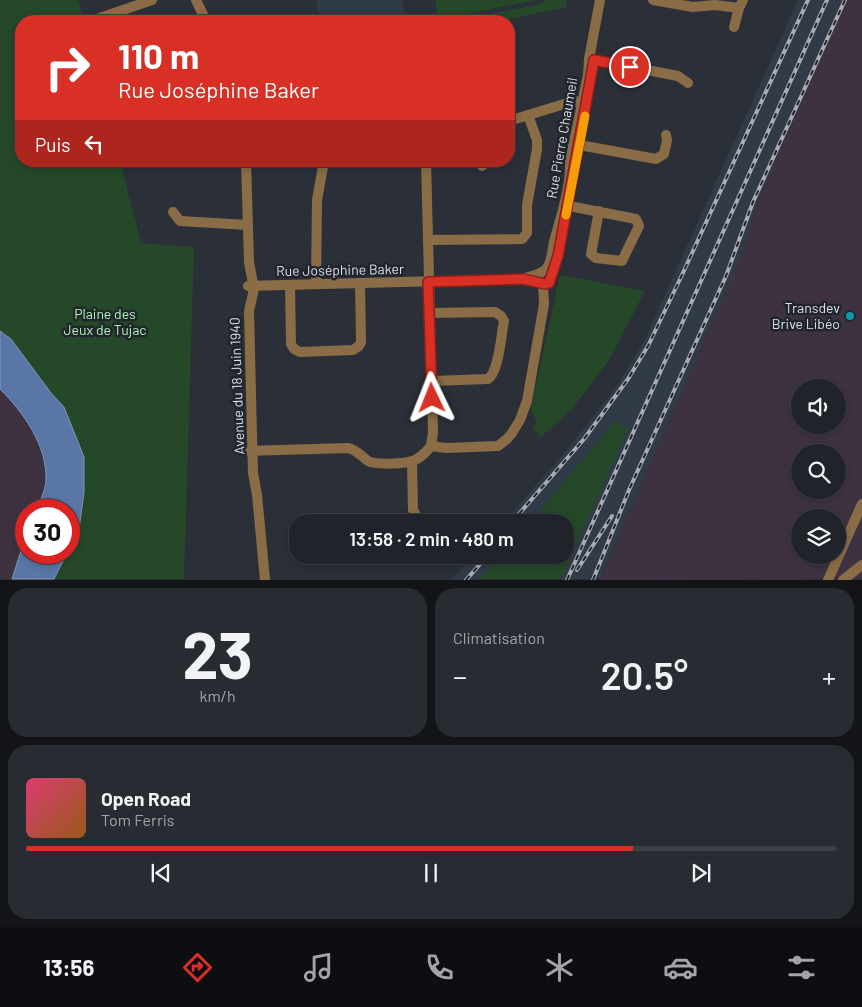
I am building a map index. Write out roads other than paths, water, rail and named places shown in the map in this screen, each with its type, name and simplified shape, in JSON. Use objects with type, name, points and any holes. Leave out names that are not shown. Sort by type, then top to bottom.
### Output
[{"type":"street","points":[[108,15],[152,0]]},
{"type":"street","points":[[196,0],[203,15]]},
{"type":"street","points":[[204,0],[210,15]]},
{"type":"street","name":"Rue Pierre Chaumeil","points":[[592,59],[600,0]]},
{"type":"street","name":"Rue Pierre Chaumeil","points":[[544,278],[550,262],[554,239],[566,205],[585,102],[588,75],[604,0]]},
{"type":"street","points":[[653,0],[693,7],[741,4],[734,27]]},
{"type":"street","points":[[592,59],[678,76],[688,83]]},
{"type":"street","points":[[515,119],[574,100],[585,102]]},
{"type":"street","points":[[428,240],[522,238],[528,233],[526,205],[537,149],[537,140],[528,114]]},
{"type":"street","points":[[576,145],[656,159],[664,154],[667,140],[666,135]]},
{"type":"street","name":"Avenue du 18 Juin 1940","points":[[242,167],[250,286],[251,451],[265,580]]},
{"type":"street","name":"Avenue du 18 Juin 1940","points":[[246,167],[246,225]]},
{"type":"street","points":[[316,284],[317,200],[323,167]]},
{"type":"street","points":[[251,451],[348,448],[357,450],[366,459],[375,463],[412,462],[431,446],[433,432],[426,167]]},
{"type":"street","points":[[566,205],[598,211],[636,219],[639,222],[639,226],[622,261],[596,258],[591,254],[598,211]]},
{"type":"street","points":[[173,212],[180,221],[246,225]]},
{"type":"street","points":[[431,446],[446,448],[490,447],[498,446],[507,440],[520,420],[527,401],[544,304],[544,278]]},
{"type":"street","name":"Rue Joséphine Baker","points":[[250,286],[544,278]]},
{"type":"street","points":[[290,285],[291,344],[294,349],[300,352],[353,350],[359,346],[361,342],[360,283]]},
{"type":"street","name":"Avenue du 18 Juin 1940","points":[[250,286],[244,319],[245,351],[260,580]]},
{"type":"street","points":[[429,313],[495,312],[504,321],[495,370],[491,377],[488,379],[432,381]]},
{"type":"street","points":[[412,462],[413,510],[415,514]]},
{"type":"street","points":[[828,580],[860,512]]},
{"type":"street","points":[[843,580],[862,565]]},
{"type":"water","points":[[0,331],[11,339],[51,393],[64,407],[84,457],[84,492],[80,522],[80,499],[41,499],[46,481],[43,455],[25,419],[0,389]]},
{"type":"water","points":[[17,564],[62,564],[54,579],[12,579]]},
{"type":"railway","points":[[519,514],[584,439],[628,379],[648,346],[808,0]]},
{"type":"railway","points":[[567,580],[827,0]]},
{"type":"railway","points":[[593,580],[629,490],[726,276],[753,202],[845,0]]},
{"type":"railway","points":[[577,570],[612,516]]},
{"type":"railway","points":[[466,580],[480,564]]},
{"type":"place","name":"Transdev Brive Libéo","points":[[850,316]]},
{"type":"park label","name":"Plaine des Jeux de Tujac","points":[[105,322]]}]
